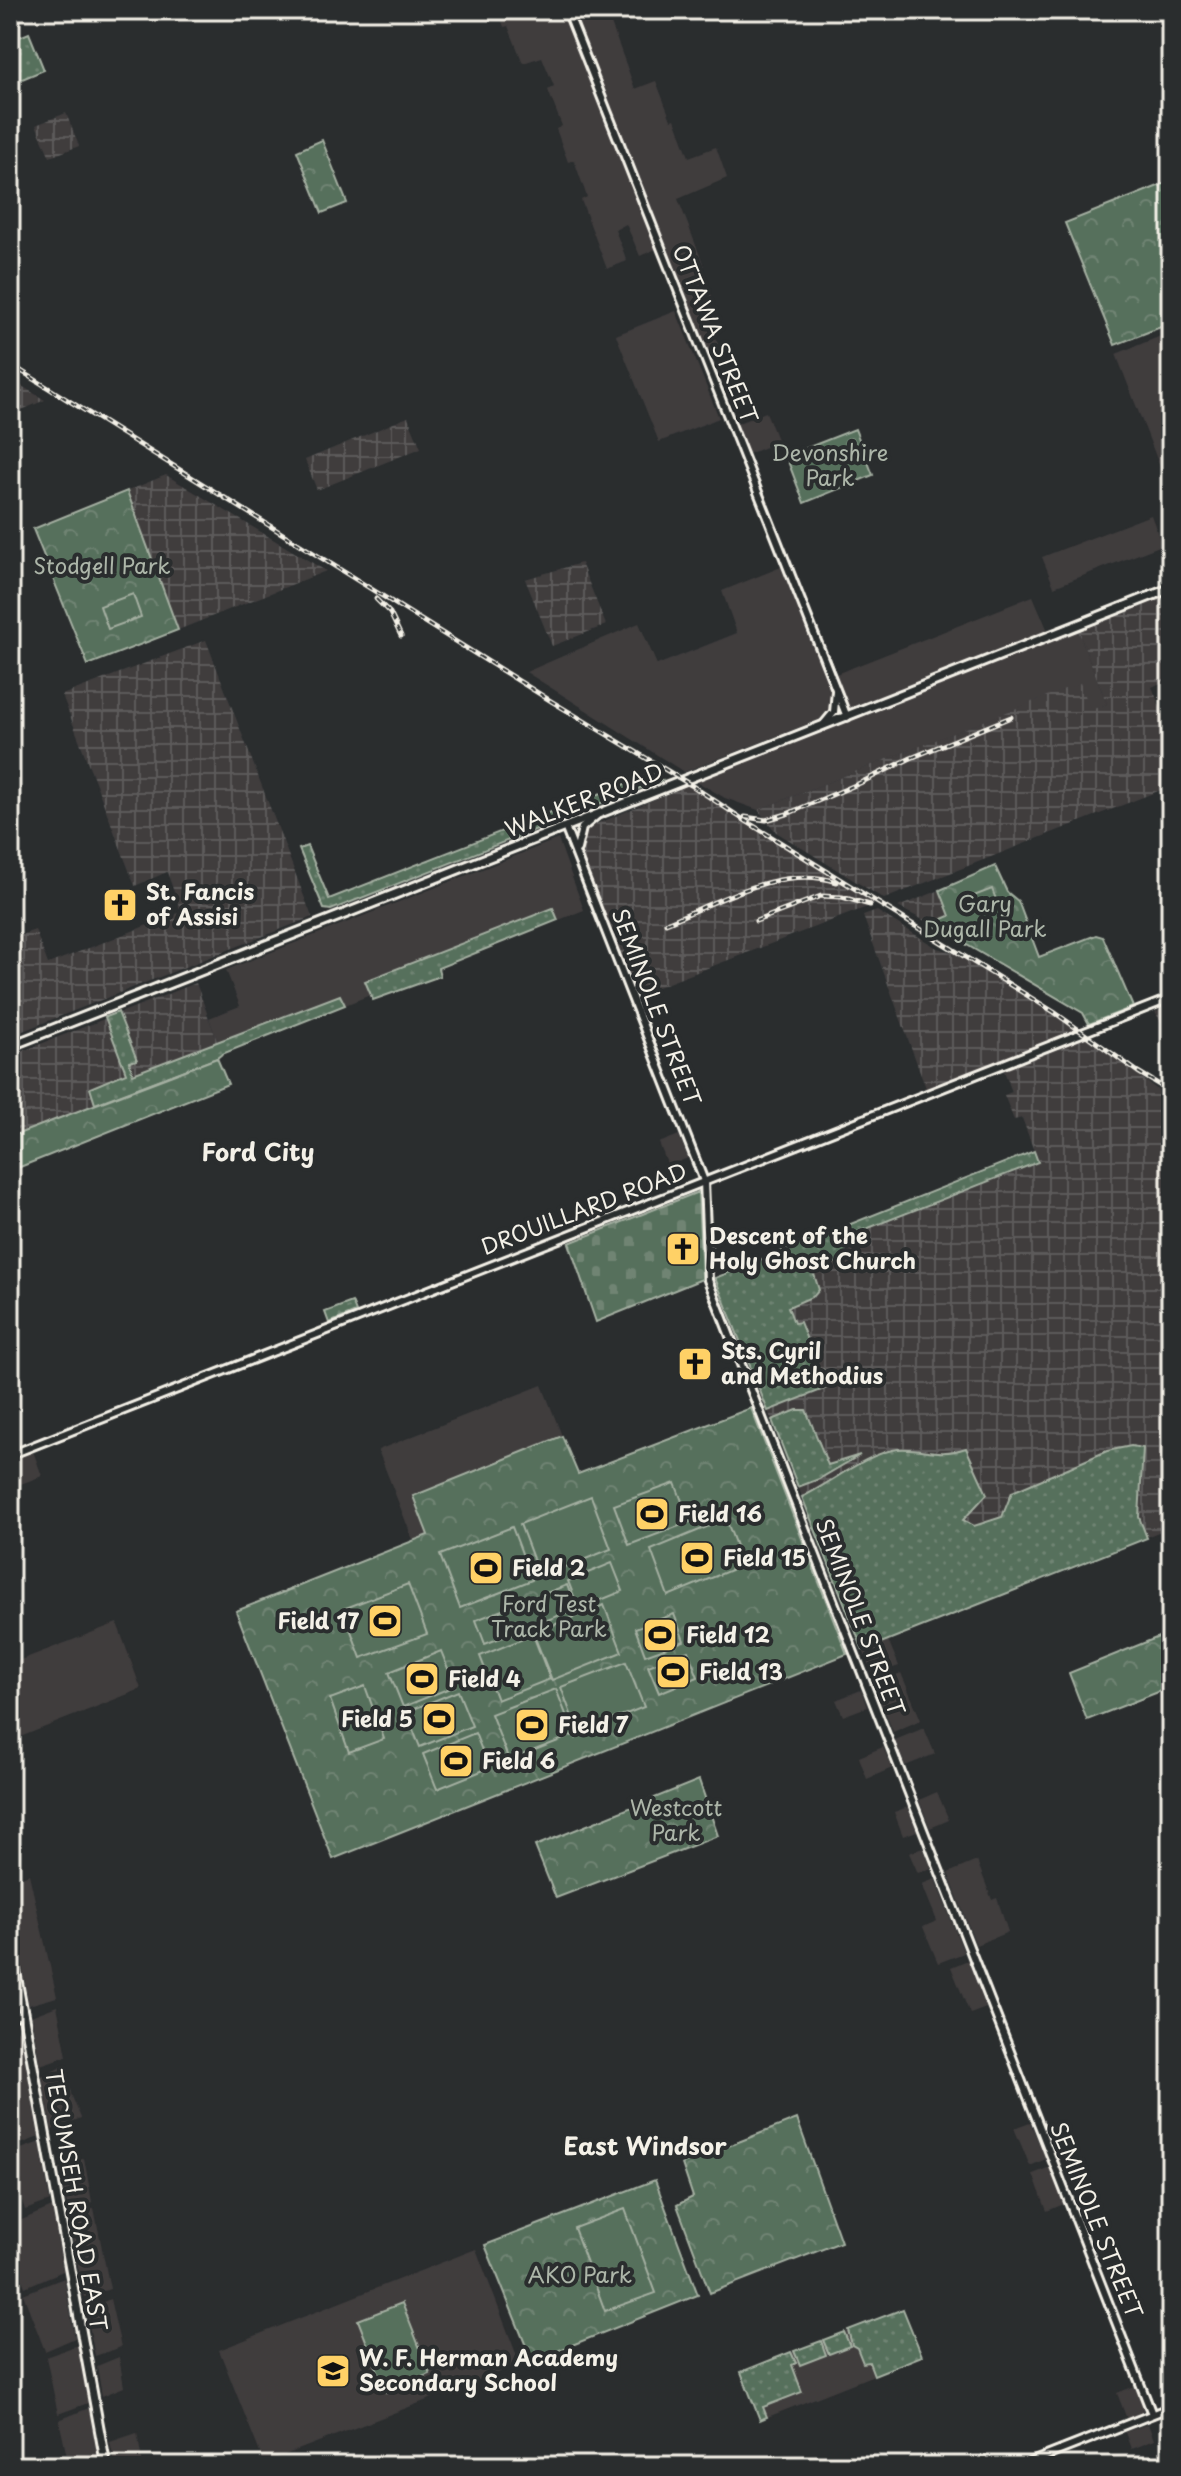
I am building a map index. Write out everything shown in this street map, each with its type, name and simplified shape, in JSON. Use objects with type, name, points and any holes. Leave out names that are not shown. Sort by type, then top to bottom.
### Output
[{"type":"main road","name":"WALKER ROAD","points":[[10,1046],[1171,588]]},
{"type":"main road","name":"TECUMSEH ROAD EAST","points":[[10,1941],[106,2466]]},
{"type":"street","name":"OTTAWA STREET","points":[[567,10],[847,717]]},
{"type":"street","points":[[822,727],[834,712],[836,688]]},
{"type":"street","points":[[578,857],[576,845],[582,828],[598,814]]},
{"type":"street","name":"SEMINOLE STREET","points":[[565,827],[704,1181],[708,1280],[1152,2414]]},
{"type":"street","name":"DROUILLARD ROAD","points":[[10,1455],[1171,998]]},
{"type":"street","points":[[10,2018],[23,2013]]},
{"type":"street","points":[[1021,2466],[1171,2407]]},
{"type":"shaded area","points":[[498,10],[606,10],[635,89],[656,81],[689,157],[716,147],[727,178],[678,199],[704,266],[700,267],[713,299],[707,301],[715,324],[710,327],[719,346],[707,352],[665,245],[640,256],[626,224],[615,230],[627,261],[607,269],[581,200],[587,197],[574,160],[568,162],[556,129],[562,126],[548,90],[554,86],[542,57],[523,63]]},
{"type":"shaded area","points":[[66,113],[79,146],[50,157],[36,125]]},
{"type":"shaded area","points":[[676,311],[719,418],[659,442],[616,335]]},
{"type":"shaded area","points":[[1171,332],[1171,489],[1169,490],[1116,354]]},
{"type":"shaded area","points":[[10,379],[45,400],[10,415]]},
{"type":"shaded area","points":[[766,412],[778,442],[748,454],[736,424]]},
{"type":"shaded area","points":[[408,417],[421,448],[317,490],[305,460]]},
{"type":"shaded area","points":[[166,475],[326,571],[178,630],[127,491]]},
{"type":"shaded area","points":[[1151,515],[1162,545],[1054,587],[1042,557]]},
{"type":"shaded area","points":[[581,563],[606,625],[552,646],[525,579]]},
{"type":"shaded area","points":[[781,567],[826,678],[1033,596],[1048,631],[684,772],[526,672],[639,623],[657,665],[737,633],[722,591]]},
{"type":"shaded area","points":[[1171,592],[1171,678],[1152,687],[1171,734],[1171,786],[884,899],[776,832],[758,810],[1080,683],[1091,710],[1107,704],[1077,628]]},
{"type":"shaded area","points":[[1077,628],[1107,704],[1091,711],[1079,684],[758,810],[725,798],[696,781]]},
{"type":"shaded area","points":[[206,640],[312,917],[10,1036],[10,939],[35,930],[48,964],[181,912],[167,872],[135,886],[62,695]]},
{"type":"shaded area","points":[[688,785],[875,904],[634,996],[576,850],[582,833],[592,826]]},
{"type":"shaded area","points":[[558,839],[584,910],[222,1054],[209,1018],[240,1006],[226,970]]},
{"type":"shaded area","points":[[940,890],[950,916],[931,924],[898,907]]},
{"type":"shaded area","points":[[877,911],[937,948],[955,953],[1076,1028],[1163,1094],[1171,1092],[1171,1527],[863,1650],[715,1278],[1034,1151],[1022,1118],[1014,1120],[1004,1095],[1012,1092],[1000,1060],[926,1088],[863,916]]},
{"type":"shaded area","points":[[196,983],[222,1054],[10,1137],[10,1056]]},
{"type":"shaded area","points":[[1171,1006],[1171,1034],[1169,1035],[1155,1012]]},
{"type":"shaded area","points":[[679,1135],[688,1158],[668,1166],[659,1143]]},
{"type":"shaded area","points":[[542,1385],[562,1436],[413,1495],[428,1535],[413,1540],[378,1450]]},
{"type":"shaded area","points":[[33,1451],[42,1476],[10,1488],[10,1460]]},
{"type":"shaded area","points":[[117,1623],[141,1689],[10,1741],[10,1664]]},
{"type":"shaded area","points":[[888,1640],[899,1666],[873,1675],[863,1650]]},
{"type":"shaded area","points":[[901,1673],[921,1720],[893,1732],[874,1684]]},
{"type":"shaded area","points":[[861,1690],[867,1707],[843,1716],[836,1700]]},
{"type":"shaded area","points":[[924,1728],[935,1754],[905,1766],[895,1740]]},
{"type":"shaded area","points":[[883,1747],[892,1768],[867,1779],[859,1757]]},
{"type":"shaded area","points":[[937,1792],[949,1820],[930,1828],[919,1800]]},
{"type":"shaded area","points":[[908,1807],[917,1831],[903,1836],[894,1812]]},
{"type":"shaded area","points":[[923,1848],[932,1868],[918,1873],[909,1853]]},
{"type":"shaded area","points":[[977,1861],[992,1900],[997,1898],[1008,1932],[976,1945],[948,1873]]},
{"type":"shaded area","points":[[29,1874],[57,1997],[29,2005],[10,1903],[10,1882]]},
{"type":"shaded area","points":[[935,1879],[964,1953],[938,1963],[923,1927],[937,1921],[922,1884]]},
{"type":"shaded area","points":[[968,1960],[986,2008],[970,2014],[951,1967]]},
{"type":"shaded area","points":[[57,2006],[67,2056],[40,2065],[31,2016]]},
{"type":"shaded area","points":[[10,2025],[20,2033],[39,2137],[10,2148]]},
{"type":"shaded area","points":[[66,2065],[71,2094],[81,2118],[52,2130],[42,2076]]},
{"type":"shaded area","points":[[1030,2122],[1046,2159],[1030,2166],[1014,2128]]},
{"type":"shaded area","points":[[40,2142],[50,2201],[25,2210],[17,2185],[22,2182],[10,2153]]},
{"type":"shaded area","points":[[84,2158],[92,2202],[68,2210],[60,2168]]},
{"type":"shaded area","points":[[1050,2167],[1064,2204],[1047,2211],[1033,2174]]},
{"type":"shaded area","points":[[52,2207],[63,2271],[25,2287],[10,2249],[10,2225]]},
{"type":"shaded area","points":[[94,2208],[110,2289],[84,2297],[69,2220]]},
{"type":"shaded area","name":"W. F. Herman Academy Secondary School","points":[[476,2249],[520,2364],[264,2463],[219,2350]]},
{"type":"shaded area","points":[[64,2278],[75,2338],[45,2351],[23,2294]]},
{"type":"shaded area","points":[[110,2299],[121,2347],[95,2356],[86,2310]]},
{"type":"shaded area","points":[[903,2309],[922,2356],[760,2420],[741,2372]]},
{"type":"shaded area","points":[[78,2345],[88,2403],[58,2414],[46,2357]]},
{"type":"shaded area","points":[[119,2357],[124,2387],[102,2396],[97,2366]]},
{"type":"shaded area","points":[[1135,2386],[1143,2408],[1142,2412],[1127,2419],[1117,2393]]},
{"type":"shaded area","points":[[89,2408],[99,2465],[69,2466],[59,2420]]},
{"type":"shaded area","points":[[1148,2424],[1154,2440],[1131,2449],[1125,2432]]},
{"type":"shaded area","points":[[137,2433],[143,2466],[115,2466],[110,2442]]},
{"type":"green space","points":[[29,33],[44,70],[10,84],[10,41]]},
{"type":"green space","points":[[322,140],[347,203],[322,213],[297,151]]},
{"type":"green space","points":[[1171,181],[1171,323],[1115,345],[1065,223]]},
{"type":"green space","name":"Devonshire Park","points":[[855,429],[873,475],[804,503],[786,456]]},
{"type":"green space","name":"Stodgell Park","points":[[127,491],[178,630],[88,665],[33,529]]},
{"type":"green space","points":[[133,594],[141,617],[108,629],[100,606]]},
{"type":"green space","points":[[651,774],[662,780],[572,814],[570,812],[570,805]]},
{"type":"green space","points":[[551,812],[556,820],[552,823],[331,910],[324,909],[299,849],[307,846],[329,899]]},
{"type":"green space","name":"Gary Dugall Park","points":[[995,866],[1007,892],[1018,901],[1039,957],[1096,935],[1103,937],[1133,1007],[1089,1024],[1083,1013],[931,924],[950,916],[940,890]]},
{"type":"green space","points":[[992,889],[997,902],[971,912],[966,899]]},
{"type":"green space","points":[[553,908],[558,920],[438,968],[440,976],[373,1000],[365,981]]},
{"type":"green space","points":[[340,995],[345,1005],[95,1104],[90,1088],[126,1073],[105,1017],[118,1012],[137,1060],[129,1062],[133,1074]]},
{"type":"green space","points":[[217,1058],[228,1084],[10,1171],[10,1137]]},
{"type":"green space","points":[[1034,1151],[1038,1162],[858,1232],[842,1260],[813,1271],[819,1290],[814,1296],[788,1307],[794,1323],[800,1322],[819,1371],[823,1370],[826,1377],[848,1369],[852,1378],[768,1411],[715,1278]]},
{"type":"green space","points":[[698,1192],[702,1279],[596,1322],[569,1243]]},
{"type":"green space","points":[[352,1302],[356,1312],[329,1323],[325,1312]]},
{"type":"green space","name":"Ford Test Track Park","points":[[751,1408],[847,1654],[333,1859],[236,1611],[428,1535],[413,1496],[562,1436],[578,1474]]},
{"type":"green space","points":[[797,1410],[806,1410],[828,1465],[860,1455],[819,1479],[798,1487],[772,1420]]},
{"type":"green space","points":[[1131,1446],[1143,1448],[1139,1517],[1147,1538],[863,1650],[802,1497],[887,1451],[947,1452],[966,1448],[987,1494],[963,1520],[974,1526],[1002,1517],[1012,1492],[1107,1451]]},
{"type":"green space","name":"Field 16","points":[[675,1483],[690,1522],[629,1545],[614,1505]]},
{"type":"green space","points":[[591,1496],[611,1549],[540,1577],[520,1524]]},
{"type":"green space","name":"Field 15","points":[[726,1519],[743,1565],[668,1596],[651,1550]]},
{"type":"green space","name":"Field 2","points":[[512,1527],[532,1580],[460,1608],[440,1555]]},
{"type":"green space","points":[[612,1563],[623,1591],[579,1609],[568,1581]]},
{"type":"green space","name":"Field 17","points":[[408,1584],[427,1634],[361,1658],[343,1609]]},
{"type":"green space","points":[[567,1585],[576,1609],[485,1644],[476,1620]]},
{"type":"green space","points":[[604,1605],[622,1652],[552,1680],[533,1633]]},
{"type":"green space","name":"Field 12","points":[[674,1614],[684,1641],[645,1655],[635,1628]]},
{"type":"green space","points":[[1171,1632],[1171,1687],[1087,1720],[1069,1673]]},
{"type":"green space","points":[[533,1635],[550,1679],[497,1700],[480,1656]]},
{"type":"green space","name":"Field 4","points":[[441,1651],[455,1686],[403,1707],[389,1672]]},
{"type":"green space","name":"Field 13","points":[[688,1651],[698,1677],[659,1693],[648,1666]]},
{"type":"green space","points":[[626,1662],[644,1707],[578,1733],[561,1687]]},
{"type":"green space","points":[[365,1686],[384,1739],[349,1752],[330,1699]]},
{"type":"green space","name":"Field 7","points":[[556,1689],[574,1735],[509,1760],[491,1714]]},
{"type":"green space","name":"Field 5","points":[[458,1691],[472,1726],[420,1747],[406,1712]]},
{"type":"green space","name":"Field 6","points":[[475,1733],[489,1768],[437,1789],[423,1754]]},
{"type":"green space","name":"Westcott Park","points":[[699,1780],[718,1836],[556,1898],[535,1846]]},
{"type":"green space","name":"AKO Park","points":[[797,2119],[841,2242],[710,2293],[677,2205],[693,2197],[682,2164]]},
{"type":"green space","name":"AKO Park","points":[[655,2180],[698,2295],[532,2361],[485,2245]]},
{"type":"green space","points":[[625,2209],[656,2293],[605,2311],[574,2228]]},
{"type":"green space","points":[[402,2303],[430,2374],[386,2392],[358,2320]]},
{"type":"green space","points":[[903,2309],[922,2356],[874,2375],[869,2362],[863,2363],[857,2348],[852,2345],[848,2330]]},
{"type":"green space","points":[[844,2332],[850,2346],[829,2354],[823,2340]]},
{"type":"green space","points":[[821,2341],[826,2355],[800,2365],[794,2351]]},
{"type":"green space","points":[[791,2352],[796,2363],[792,2365],[802,2392],[763,2407],[767,2417],[760,2420],[741,2372]]},
{"type":"railway","points":[[10,364],[1054,1012],[1171,1092]]},
{"type":"railway","points":[[376,599],[390,613],[401,636]]},
{"type":"railway","points":[[745,817],[766,820],[787,814],[1011,717]]},
{"type":"railway","points":[[666,923],[728,896],[772,882],[794,878],[837,882]]},
{"type":"railway","points":[[756,921],[821,896],[842,897],[870,905]]},
{"type":"place","name":"St. Fancis of Assisi","points":[[120,905]]},
{"type":"place","name":"Descent of the Holy Ghost Church","points":[[683,1249]]},
{"type":"place","name":"Sts. Cyril and Methodius","points":[[695,1364]]},
{"type":"place","name":"Field 16","points":[[652,1514]]},
{"type":"place","name":"Field 15","points":[[697,1558]]},
{"type":"place","name":"Field 2","points":[[486,1568]]},
{"type":"place","name":"Field 17","points":[[385,1621]]},
{"type":"place","name":"Field 12","points":[[660,1635]]},
{"type":"place","name":"Field 13","points":[[673,1672]]},
{"type":"place","name":"Field 4","points":[[422,1679]]},
{"type":"place","name":"Field 5","points":[[439,1719]]},
{"type":"place","name":"Field 7","points":[[532,1725]]},
{"type":"place","name":"Field 6","points":[[456,1761]]},
{"type":"place","name":"W. F. Herman Academy Secondary School","points":[[333,2371]]},
{"type":"district","name":"Ford City","points":[[258,1153]]},
{"type":"district","name":"East Windsor","points":[[645,2147]]}]
